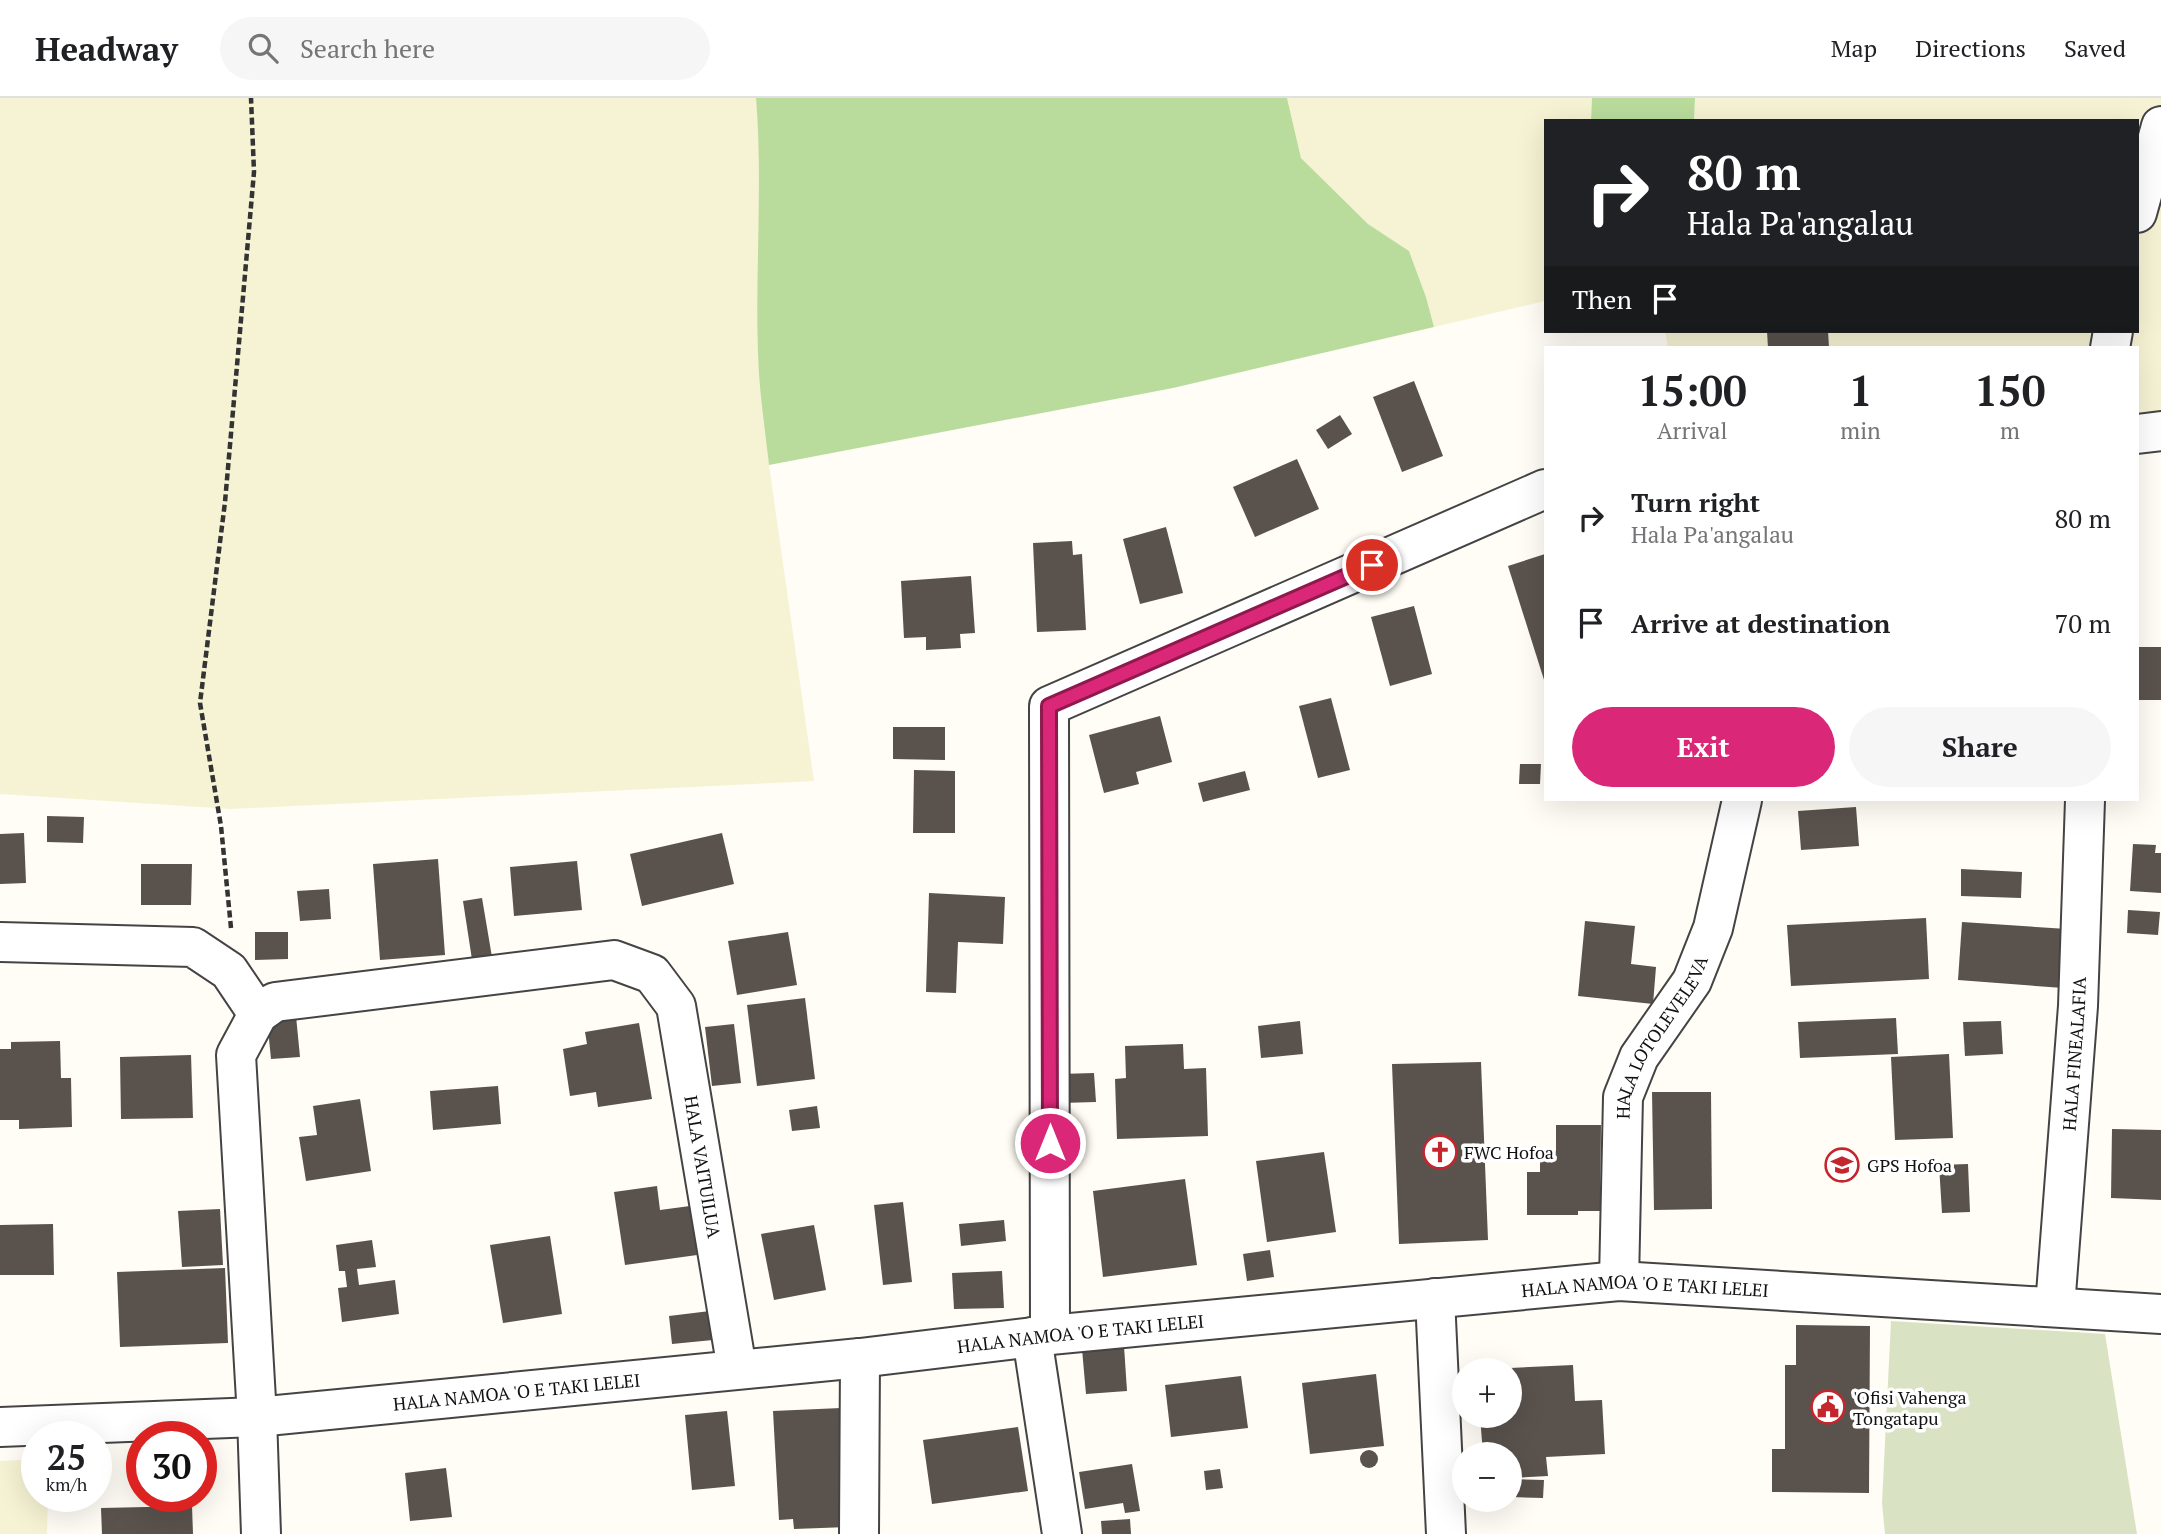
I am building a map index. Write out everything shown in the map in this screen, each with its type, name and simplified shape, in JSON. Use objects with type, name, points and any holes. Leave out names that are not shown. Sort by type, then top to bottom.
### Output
[{"type":"street","points":[[2139,206],[2161,126]]},
{"type":"street","points":[[2139,434],[2161,431]]},
{"type":"street","points":[[1062,1534],[1041,1336],[1049,706],[1544,489]]},
{"type":"street","name":"HALA LOTOLEVELEVA","points":[[1619,1280],[1623,1097],[1639,1057],[1692,981],[1713,928],[1742,801]]},
{"type":"street","name":"HALA FINEALAFIA","points":[[2055,1307],[2078,1006],[2085,801]]},
{"type":"street","points":[[0,942],[192,947],[229,971],[258,1014],[236,1055],[257,1417],[261,1534]]},
{"type":"street","name":"HALA VAITUILUA","points":[[258,1014],[275,1002],[614,960],[652,974],[676,1006],[737,1369]]},
{"type":"street","name":"HALA NAMOA 'O E TAKI LELEI","points":[[0,1427],[257,1417],[860,1358],[1041,1336],[1619,1280],[2161,1314]]},
{"type":"street","points":[[1435,1298],[1446,1534]]},
{"type":"street","points":[[859,1534],[860,1358]]},
{"type":"path","points":[[229,971],[231,927],[221,826],[200,703],[225,502],[254,172],[251,98]]},
{"type":"shaded area","points":[[0,98],[756,98],[760,142],[758,356],[769,465],[814,781],[231,809],[0,794]]},
{"type":"shaded area","points":[[1287,98],[1592,98],[1591,119],[1544,119],[1544,301],[1434,327],[1409,251],[1368,224],[1301,158]]},
{"type":"shaded area","points":[[1695,98],[2161,98],[2161,416],[2139,418],[2139,346],[1668,346],[1665,333],[2139,333],[2139,119],[1694,119]]},
{"type":"shaded area","points":[[21,1460],[21,1512],[48,1512],[47,1534],[0,1534],[0,1461]]},
{"type":"green space","points":[[756,98],[1287,98],[1301,158],[1368,224],[1409,251],[1434,327],[1173,388],[769,465],[758,354],[759,162]]},
{"type":"green space","points":[[1592,98],[1695,98],[1694,119],[1591,119]]},
{"type":"green space","points":[[1891,1321],[2105,1334],[2137,1534],[1885,1534],[1882,1503]]},
{"type":"building","points":[[1767,333],[1828,333],[1829,346],[1768,346]]},
{"type":"building","points":[[1414,381],[1443,456],[1402,472],[1373,397]]},
{"type":"building","points":[[1340,415],[1352,434],[1328,449],[1316,430]]},
{"type":"building","points":[[1297,459],[1319,509],[1255,537],[1233,487]]},
{"type":"building","points":[[1166,527],[1183,593],[1140,604],[1123,539]]},
{"type":"building","points":[[1072,541],[1073,555],[1082,554],[1086,630],[1037,632],[1033,543]]},
{"type":"building","points":[[1544,554],[1544,680],[1508,566]]},
{"type":"building","points":[[971,576],[975,633],[960,634],[961,648],[926,650],[926,637],[904,638],[901,581]]},
{"type":"building","points":[[1414,606],[1432,674],[1390,686],[1371,617]]},
{"type":"building","points":[[2139,647],[2161,647],[2161,700],[2139,700]]},
{"type":"building","points":[[1331,698],[1350,770],[1318,778],[1299,706]]},
{"type":"building","points":[[1160,716],[1172,762],[1136,772],[1139,784],[1104,793],[1089,735]]},
{"type":"building","points":[[893,727],[945,727],[945,760],[893,759]]},
{"type":"building","points":[[1520,764],[1541,764],[1540,784],[1519,784]]},
{"type":"building","points":[[914,770],[955,771],[955,833],[913,833]]},
{"type":"building","points":[[1245,771],[1250,790],[1203,802],[1198,783]]},
{"type":"building","points":[[1856,807],[1859,846],[1801,850],[1798,811]]},
{"type":"building","points":[[47,816],[84,817],[83,843],[47,842]]},
{"type":"building","points":[[24,833],[26,883],[0,884],[0,834]]},
{"type":"building","points":[[722,833],[734,884],[642,906],[630,854]]},
{"type":"building","points":[[2133,844],[2156,845],[2155,853],[2161,853],[2161,893],[2130,891]]},
{"type":"building","points":[[438,859],[445,955],[380,960],[373,864]]},
{"type":"building","points":[[577,861],[582,910],[514,916],[510,867]]},
{"type":"building","points":[[141,864],[192,864],[191,905],[141,905]]},
{"type":"building","points":[[1961,869],[2022,872],[2021,898],[1961,896]]},
{"type":"building","points":[[329,889],[331,919],[300,921],[297,891]]},
{"type":"building","points":[[929,893],[1005,897],[1003,944],[958,942],[956,993],[926,992]]},
{"type":"building","points":[[482,898],[493,963],[473,966],[463,901]]},
{"type":"building","points":[[2128,910],[2160,912],[2158,935],[2127,933]]},
{"type":"building","points":[[1926,918],[1929,979],[1791,986],[1787,925]]},
{"type":"building","points":[[1585,921],[1635,926],[1631,964],[1656,967],[1653,1004],[1578,996]]},
{"type":"building","points":[[1962,922],[2067,929],[2063,988],[1958,980]]},
{"type":"building","points":[[255,932],[288,932],[288,959],[255,960]]},
{"type":"building","points":[[788,932],[797,985],[737,995],[728,941]]},
{"type":"building","points":[[805,998],[815,1079],[757,1086],[747,1005]]},
{"type":"building","points":[[296,1016],[300,1057],[271,1059],[267,1019]]},
{"type":"building","points":[[1896,1018],[1898,1054],[1800,1058],[1798,1022]]},
{"type":"building","points":[[1300,1021],[1303,1054],[1261,1058],[1258,1026]]},
{"type":"building","points":[[2001,1021],[2003,1054],[1965,1056],[1963,1022]]},
{"type":"building","points":[[639,1023],[652,1099],[598,1107],[596,1092],[570,1096],[563,1049],[587,1044],[585,1032]]},
{"type":"building","points":[[734,1024],[741,1083],[712,1086],[705,1027]]},
{"type":"building","points":[[60,1041],[61,1078],[71,1078],[72,1127],[19,1129],[19,1120],[0,1120],[0,1049],[11,1049],[11,1042]]},
{"type":"building","points":[[1183,1044],[1184,1069],[1206,1068],[1208,1136],[1117,1139],[1115,1079],[1126,1078],[1125,1046]]},
{"type":"building","points":[[1949,1054],[1953,1138],[1895,1140],[1891,1057]]},
{"type":"building","points":[[191,1055],[193,1118],[121,1119],[120,1057]]},
{"type":"building","name":"FWC Hofoa","points":[[1481,1062],[1488,1240],[1399,1244],[1392,1064]]},
{"type":"building","points":[[1094,1073],[1096,1102],[1061,1103],[1060,1074]]},
{"type":"building","points":[[498,1086],[501,1124],[433,1130],[430,1091]]},
{"type":"building","points":[[1652,1092],[1711,1092],[1712,1209],[1654,1210]]},
{"type":"building","points":[[360,1099],[371,1171],[306,1181],[299,1137],[317,1135],[313,1106]]},
{"type":"building","points":[[817,1106],[820,1128],[792,1131],[789,1110]]},
{"type":"building","points":[[1556,1125],[1601,1125],[1600,1211],[1578,1211],[1578,1215],[1527,1215],[1527,1172],[1540,1172],[1540,1150],[1556,1151]]},
{"type":"building","points":[[2112,1129],[2161,1130],[2161,1200],[2111,1198]]},
{"type":"building","points":[[1324,1152],[1336,1232],[1267,1242],[1256,1161]]},
{"type":"building","points":[[1968,1164],[1970,1212],[1942,1213],[1939,1165]]},
{"type":"building","points":[[1185,1179],[1197,1265],[1103,1277],[1093,1191]]},
{"type":"building","points":[[657,1186],[660,1210],[690,1206],[697,1255],[625,1265],[614,1192]]},
{"type":"building","points":[[903,1202],[912,1282],[883,1285],[874,1205]]},
{"type":"building","points":[[220,1209],[223,1265],[182,1267],[178,1211]]},
{"type":"building","points":[[1004,1220],[1006,1241],[961,1246],[959,1224]]},
{"type":"building","points":[[53,1224],[54,1275],[0,1275],[0,1225]]},
{"type":"building","points":[[814,1225],[826,1290],[774,1300],[761,1234]]},
{"type":"building","points":[[550,1236],[562,1314],[503,1323],[490,1245]]},
{"type":"building","points":[[372,1240],[376,1267],[357,1269],[359,1285],[395,1280],[399,1314],[342,1322],[338,1288],[347,1287],[345,1271],[339,1271],[336,1245]]},
{"type":"building","points":[[1270,1250],[1274,1277],[1247,1281],[1243,1254]]},
{"type":"building","points":[[225,1268],[228,1343],[120,1347],[117,1272]]},
{"type":"building","points":[[1002,1271],[1004,1308],[954,1309],[952,1273]]},
{"type":"building","points":[[710,1311],[713,1340],[672,1344],[669,1316]]},
{"type":"building","name":"'Ofisi Vahenga Tongatapu","points":[[1796,1325],[1870,1326],[1869,1493],[1772,1492],[1772,1449],[1785,1449],[1785,1365],[1796,1365]]},
{"type":"building","points":[[1124,1346],[1127,1391],[1086,1394],[1082,1349]]},
{"type":"building","points":[[1573,1365],[1575,1401],[1602,1400],[1605,1454],[1546,1457],[1548,1476],[1522,1477],[1522,1442],[1482,1442],[1481,1428],[1522,1428],[1522,1367]]},
{"type":"building","points":[[1376,1374],[1384,1446],[1310,1454],[1302,1383]]},
{"type":"building","points":[[1241,1376],[1248,1428],[1171,1437],[1165,1385]]},
{"type":"building","points":[[841,1408],[848,1527],[794,1529],[793,1519],[779,1520],[773,1411]]},
{"type":"building","points":[[727,1411],[735,1486],[692,1490],[685,1415]]},
{"type":"building","points":[[1018,1427],[1028,1491],[932,1504],[923,1440]]},
{"type":"building","points":[[1365,1450],[1373,1450],[1378,1459],[1376,1466],[1365,1468],[1360,1463],[1360,1455]]},
{"type":"building","points":[[1132,1464],[1140,1511],[1125,1513],[1123,1503],[1085,1509],[1079,1472]]},
{"type":"building","points":[[446,1468],[452,1517],[410,1521],[405,1473]]},
{"type":"building","points":[[1220,1469],[1223,1488],[1206,1490],[1204,1471]]},
{"type":"building","points":[[1522,1479],[1544,1480],[1543,1498],[1522,1497]]},
{"type":"building","points":[[126,1507],[126,1512],[192,1512],[193,1534],[102,1534],[101,1512],[112,1512],[112,1508]]},
{"type":"building","points":[[1130,1519],[1131,1534],[1102,1534],[1101,1521]]},
{"type":"place","name":"FWC Hofoa","points":[[1440,1152]]},
{"type":"place","name":"GPS Hofoa","points":[[1842,1165]]},
{"type":"place","name":"'Ofisi Vahenga Tongatapu","points":[[1828,1407]]},
{"type":"route","points":[[1050,1143],[1049,706],[1372,565]]}]
